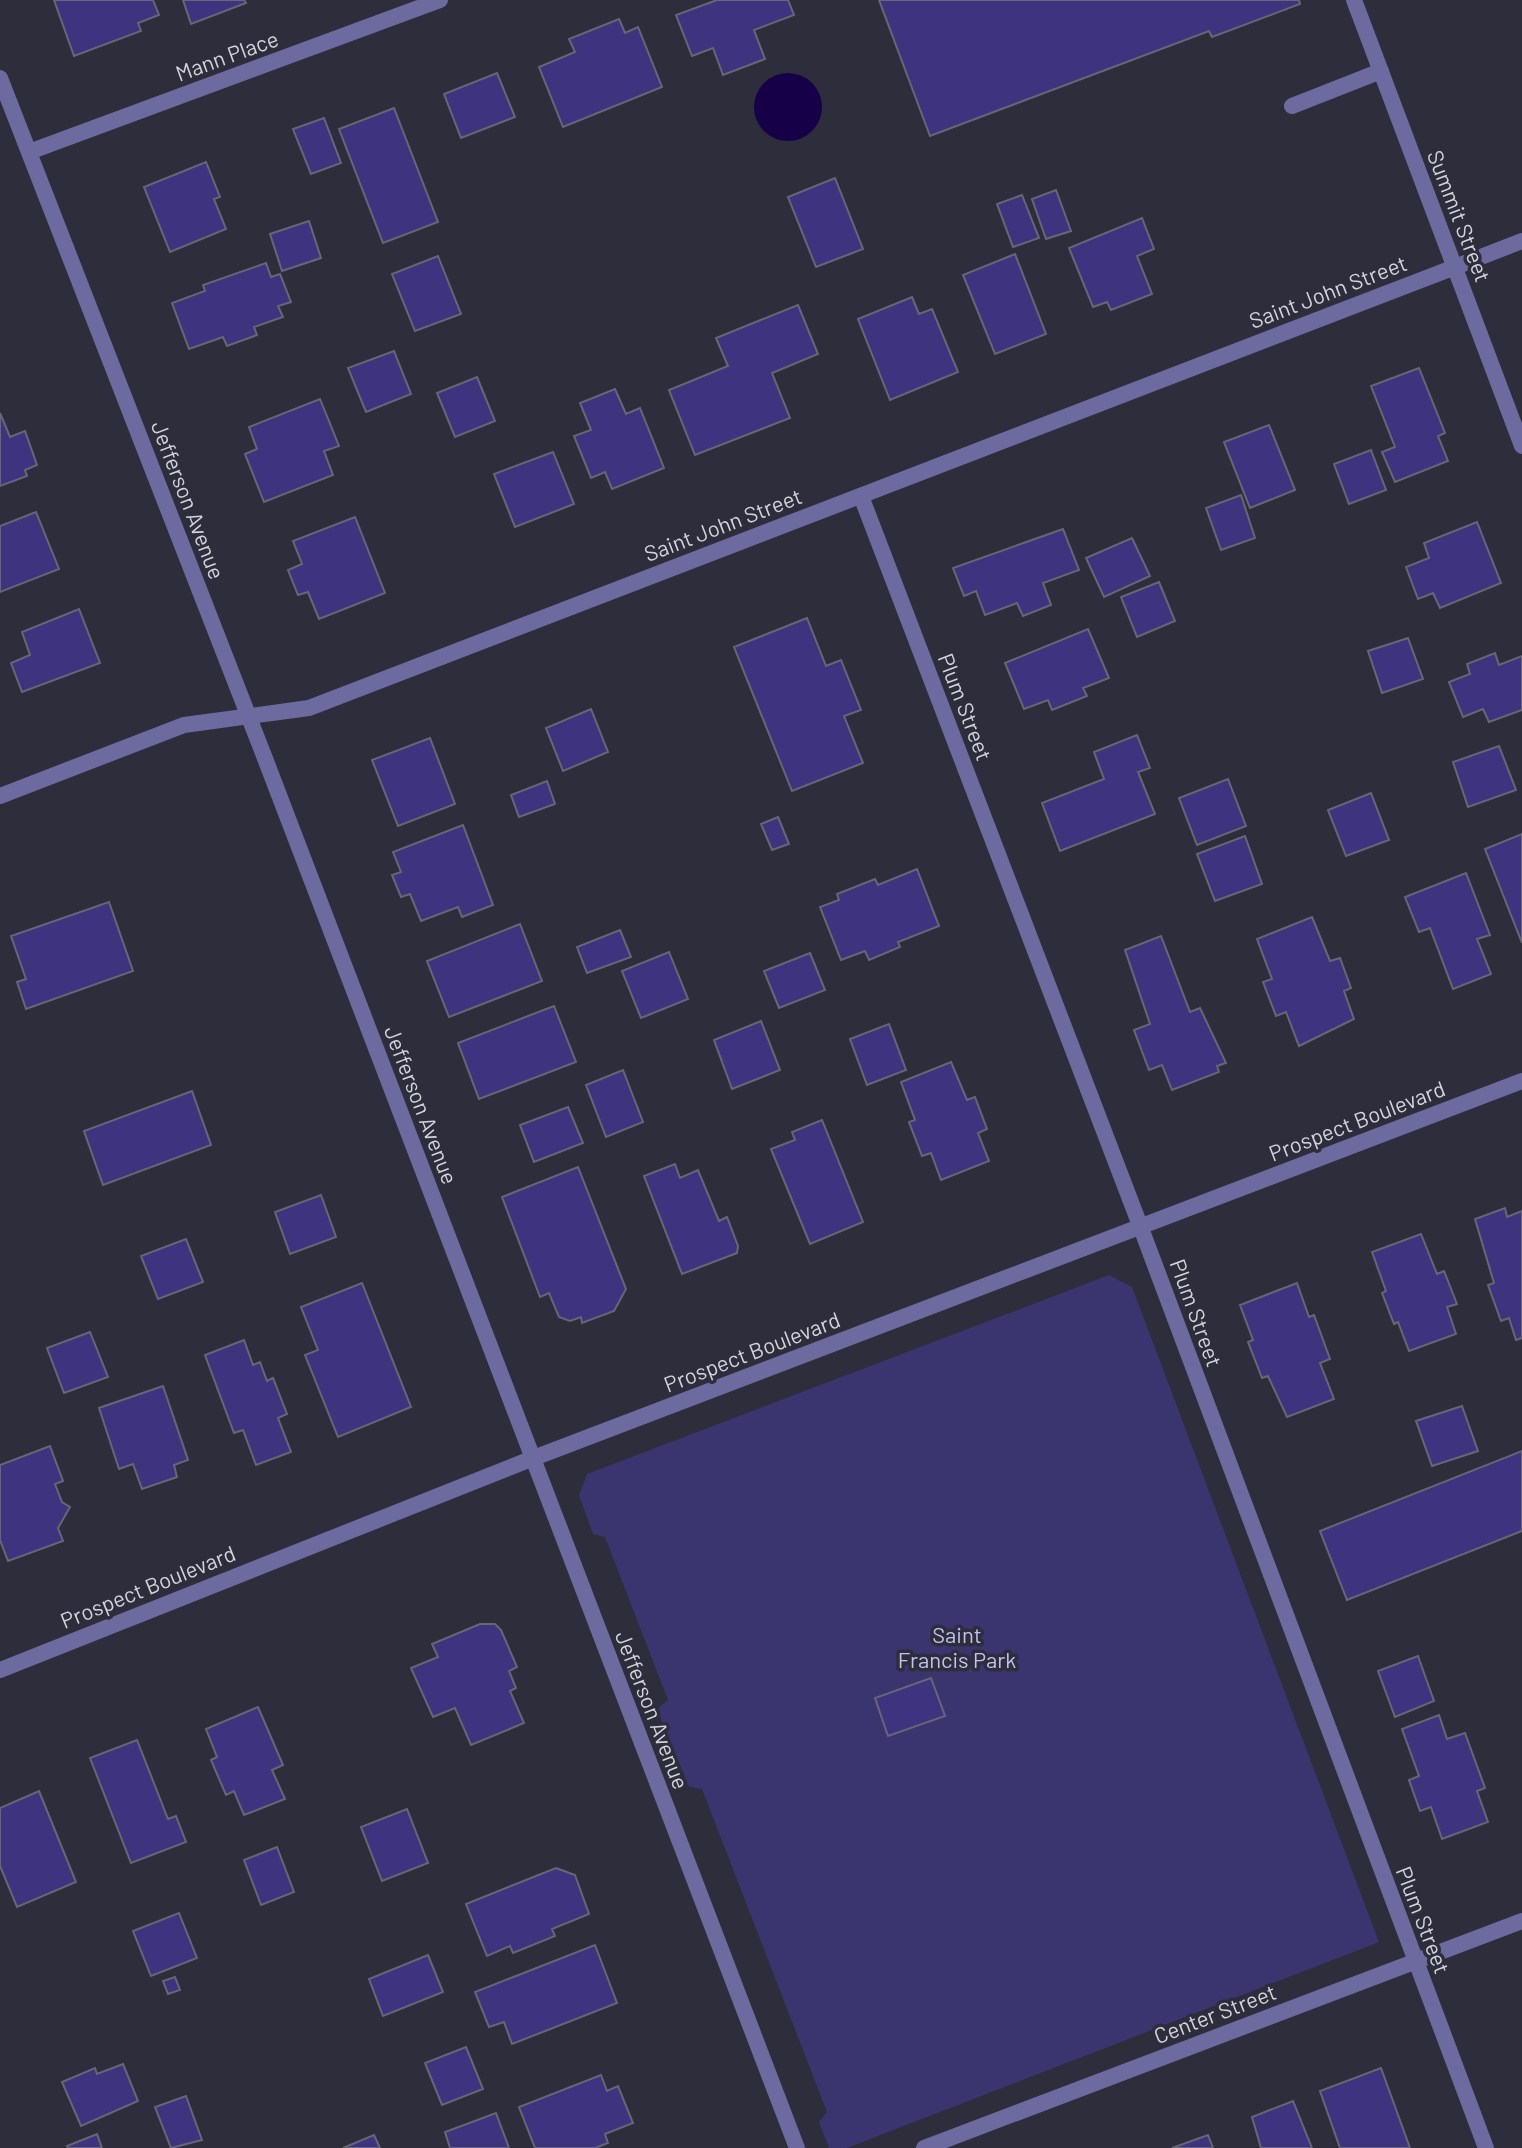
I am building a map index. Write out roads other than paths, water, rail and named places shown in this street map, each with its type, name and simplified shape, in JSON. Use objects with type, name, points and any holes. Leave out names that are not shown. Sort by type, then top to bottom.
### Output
[{"type":"street","name":"Mann Place","points":[[29,152],[440,0]]},
{"type":"street","name":"Summit Street","points":[[1354,0],[1522,446]]},
{"type":"street","points":[[1292,106],[1381,71]]},
{"type":"street","name":"Jefferson Avenue","points":[[0,78],[249,717],[797,2148]]},
{"type":"street","name":"Saint John Street","points":[[0,796],[184,725],[309,708],[1522,241]]},
{"type":"street","name":"Plum Street","points":[[861,496],[1141,1228],[1486,2148]]},
{"type":"street","name":"Prospect Boulevard","points":[[0,1670],[531,1459],[1522,1081]]},
{"type":"street","name":"Center Street","points":[[924,2148],[1522,1921]]},
{"type":"park label","name":"Saint Francis Park","points":[[957,1648]]}]
